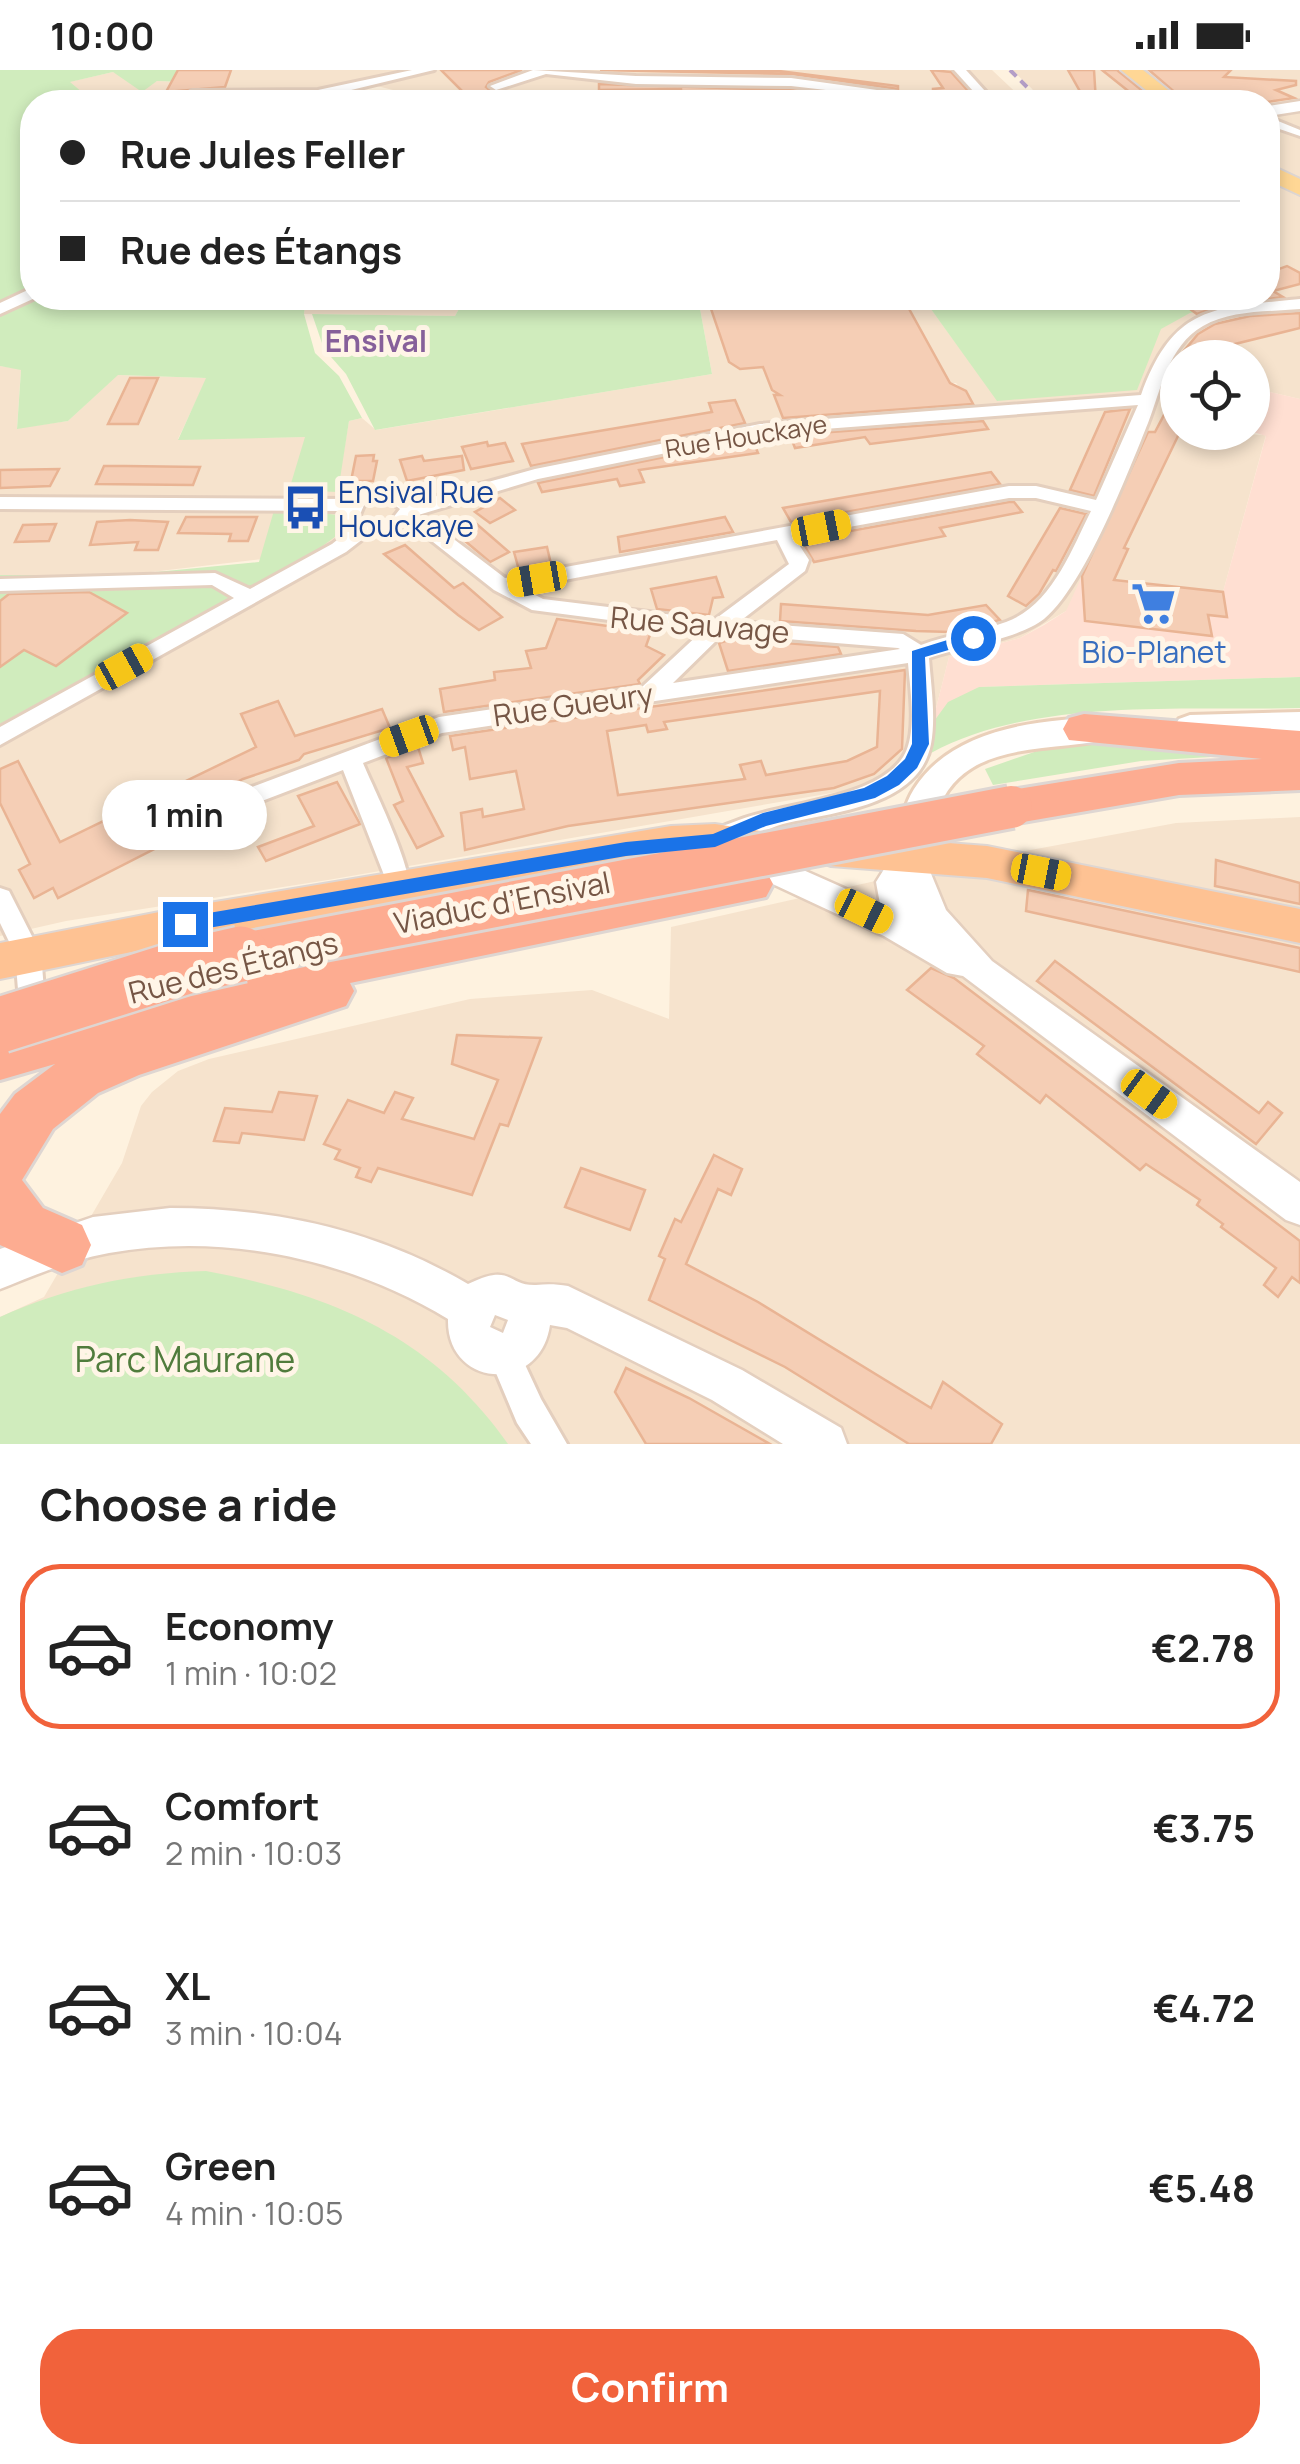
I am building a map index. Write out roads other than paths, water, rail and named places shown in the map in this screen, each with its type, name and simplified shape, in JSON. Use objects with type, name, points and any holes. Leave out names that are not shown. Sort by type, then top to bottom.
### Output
[{"type":"highway","points":[[1084,729],[1300,747]]},
{"type":"highway","points":[[8,1034],[145,1013],[281,976],[663,902],[1180,780],[1300,774]]},
{"type":"highway","points":[[1020,819],[1190,803],[1300,801]]},
{"type":"highway","name":"Viaduc d’Ensival","points":[[8,1034],[184,967],[278,946],[1020,819]]},
{"type":"highway","points":[[715,840],[978,861],[1300,926]]},
{"type":"highway","name":"Rue des Étangs","points":[[8,1034],[401,908],[656,844],[715,840]]},
{"type":"highway","name":"Rue des Étangs","points":[[14,958],[756,862],[910,856]]},
{"type":"highway","points":[[0,1167],[15,1133],[44,1101],[80,1074],[108,1062],[349,984],[534,939],[663,902]]},
{"type":"highway","points":[[0,1194],[5,1212],[17,1225],[62,1245]]},
{"type":"main road","points":[[1131,70],[1157,90]]},
{"type":"main road","points":[[910,856],[924,800],[956,765],[1009,742],[1084,729],[1300,724]]},
{"type":"street","points":[[336,90],[428,70]]},
{"type":"street","points":[[496,86],[544,70],[636,80],[792,82],[836,90]]},
{"type":"street","points":[[960,70],[978,90]]},
{"type":"street","points":[[1280,126],[1296,132]]},
{"type":"street","name":"Rue Sauvage","points":[[406,514],[502,585],[539,605],[561,610],[910,648],[997,633],[1041,611],[1060,586],[1177,337],[1196,323],[1253,310]]},
{"type":"street","name":"Rue Houckaye","points":[[362,529],[385,529],[406,514],[535,474],[760,429],[1152,393]]},
{"type":"street","points":[[502,585],[1022,490],[1100,507]]},
{"type":"street","points":[[0,504],[352,505],[380,494],[400,497],[406,514]]},
{"type":"street","points":[[0,737],[339,548],[362,529],[349,519],[352,505]]},
{"type":"street","points":[[648,694],[718,627],[798,567],[800,560],[783,535]]},
{"type":"street","points":[[0,585],[215,579],[249,597]]},
{"type":"street","name":"Rue Gueury","points":[[241,800],[452,722],[648,694],[910,648]]},
{"type":"street","name":"Rue des Étangs","points":[[715,840],[763,820],[869,793],[893,780],[911,763],[920,744],[910,648]]},
{"type":"street","points":[[349,757],[401,908]]},
{"type":"street","points":[[910,856],[892,882],[898,910],[919,922],[940,955],[980,971],[1300,1206]]},
{"type":"street","points":[[919,922],[933,884],[978,861]]},
{"type":"street","points":[[756,862],[919,922]]},
{"type":"street","points":[[0,898],[14,958],[8,1034]]},
{"type":"street","points":[[0,1269],[62,1245],[122,1231],[216,1228],[306,1241],[354,1254],[432,1283],[472,1310]]},
{"type":"street","points":[[512,1293],[528,1308],[530,1326],[521,1344],[504,1354],[490,1354],[478,1348],[469,1324],[472,1310],[490,1294],[512,1293]]},
{"type":"street","points":[[528,1308],[544,1303],[568,1307],[598,1320],[727,1385],[825,1444]]},
{"type":"street","points":[[504,1354],[529,1411],[550,1444]]},
{"type":"railway","points":[[1010,70],[1030,90]]},
{"type":"place","name":"Ensival Rue Houckaye","points":[[305,508]]},
{"type":"place","name":"Bio-Planet","points":[[1154,604]]},
{"type":"district","name":"Ensival","points":[[376,340]]},
{"type":"park label","name":"Parc Maurane","points":[[185,1359]]}]
